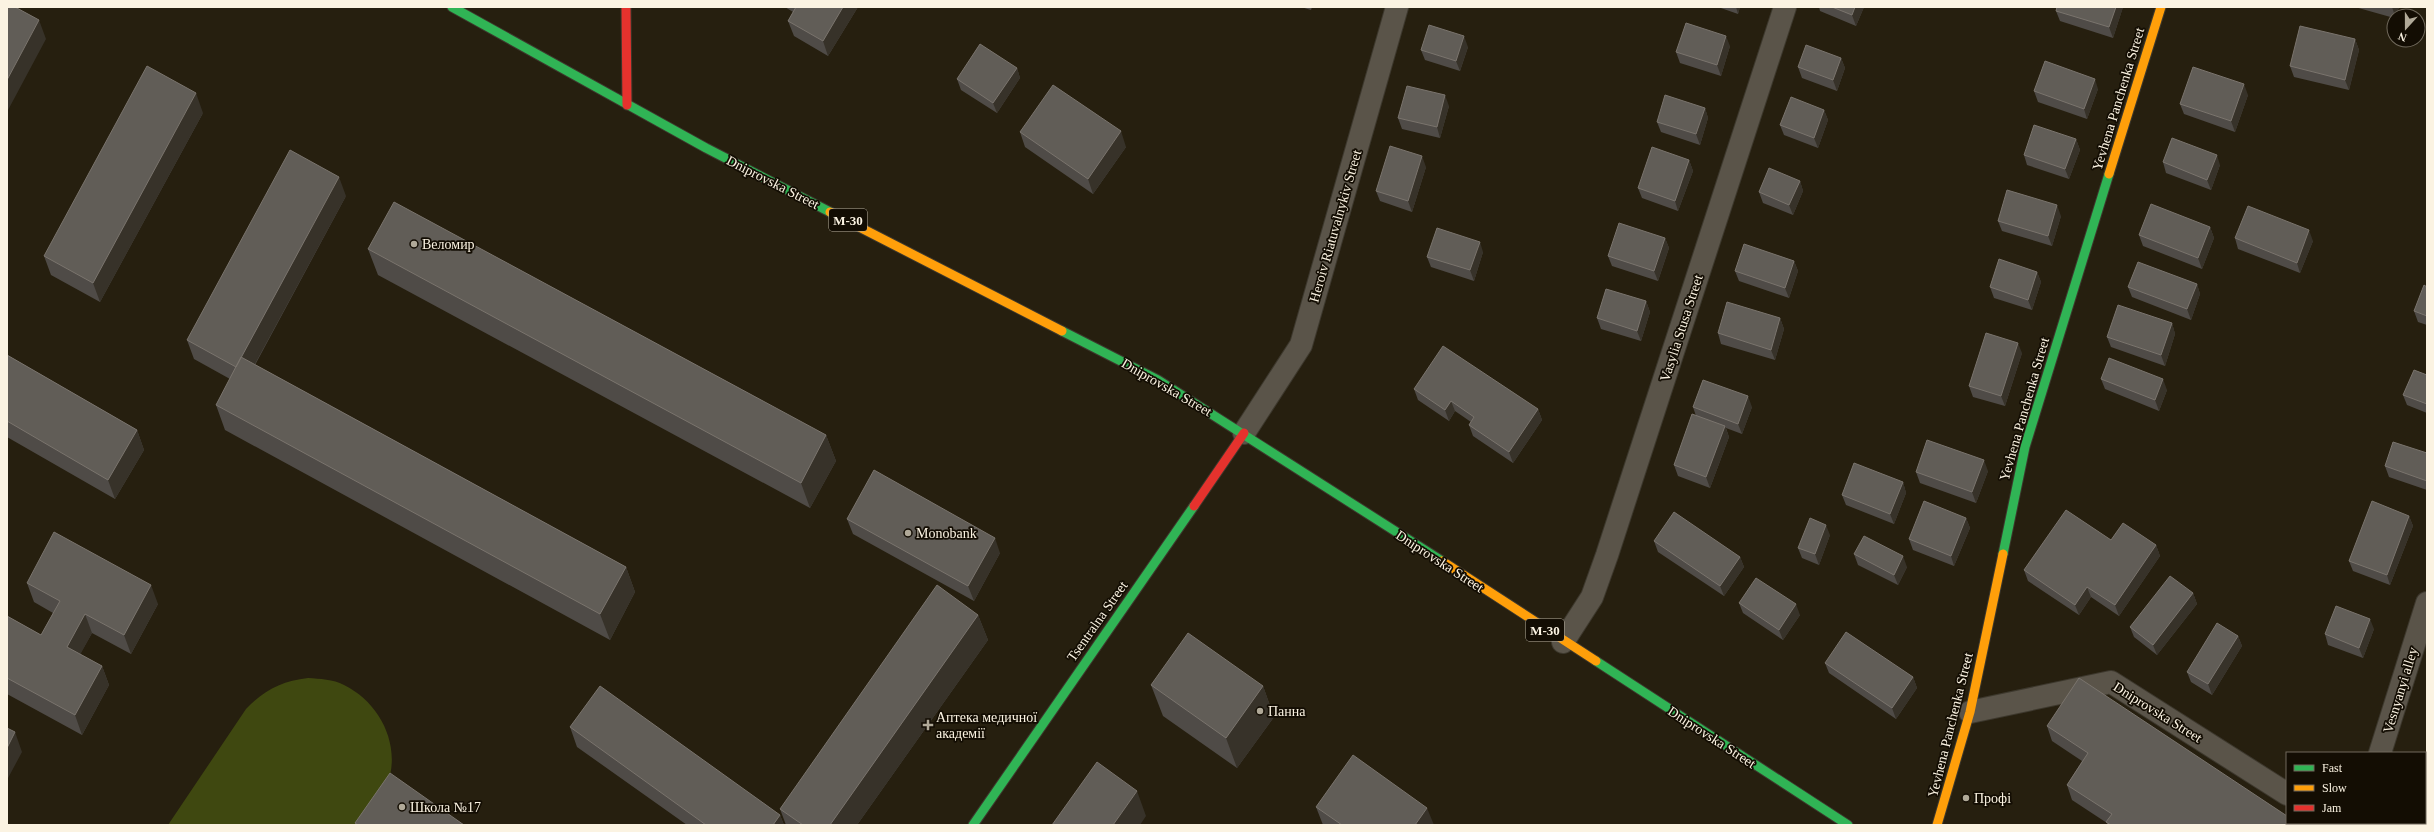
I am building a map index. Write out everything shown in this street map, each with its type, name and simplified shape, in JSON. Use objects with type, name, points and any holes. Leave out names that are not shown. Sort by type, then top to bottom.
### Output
[{"type":"main road","name":"Dniprovska Street","points":[[452,7],[706,148],[1158,380],[1244,433],[1563,642],[1848,825]]},
{"type":"main road","points":[[626,7],[627,105]]},
{"type":"main road","name":"Yevhena Panchenka Street","points":[[1937,825],[1970,712],[2025,447],[2160,7]]},
{"type":"main road","name":"Tsentralna Street","points":[[973,825],[1244,433]]},
{"type":"street","name":"Heroiv Riatuvalnykiv Street","points":[[1244,433],[1301,345],[1397,7]]},
{"type":"street","name":"Vasylia Stusa Street","points":[[1563,642],[1592,597],[1785,7]]},
{"type":"street","name":"Vesnyanyi alley","points":[[2380,752],[2427,604]]},
{"type":"street","name":"Dniprovska Street","points":[[1970,712],[2111,682],[2286,793]]},
{"type":"green space","points":[[308,678],[335,682],[344,685],[357,693],[369,703],[385,728],[390,743],[392,758],[391,773],[384,793],[364,825],[168,825],[246,709],[267,692],[282,684]]},
{"type":"building","points":[[7,7],[15,7],[39,20],[7,80]]},
{"type":"building","points":[[796,7],[843,7],[823,41],[788,21]]},
{"type":"building","points":[[1832,7],[1855,7],[1852,15]]},
{"type":"building","points":[[2057,7],[2116,7],[2109,27],[2056,11]]},
{"type":"building","points":[[1686,23],[1726,36],[1717,65],[1676,52]]},
{"type":"building","points":[[1429,25],[1464,36],[1456,61],[1421,50]]},
{"type":"building","points":[[2300,26],[2355,39],[2345,80],[2290,66]]},
{"type":"building","points":[[980,44],[1017,68],[993,103],[957,79]]},
{"type":"building","points":[[1806,45],[1841,58],[1833,80],[1798,67]]},
{"type":"building","points":[[2045,61],[2095,79],[2084,109],[2034,91]]},
{"type":"building","points":[[147,66],[196,93],[93,283],[44,256]]},
{"type":"building","points":[[2193,67],[2244,84],[2231,121],[2180,104]]},
{"type":"building","points":[[1053,85],[1121,131],[1088,179],[1020,132]]},
{"type":"building","points":[[1407,86],[1445,95],[1437,127],[1398,118]]},
{"type":"building","points":[[1665,95],[1705,108],[1696,134],[1657,122]]},
{"type":"building","points":[[1791,97],[1824,110],[1814,138],[1780,125]]},
{"type":"building","points":[[2034,125],[2076,139],[2065,169],[2024,155]]},
{"type":"building","points":[[2172,138],[2217,155],[2207,180],[2163,162]]},
{"type":"building","points":[[1390,146],[1422,156],[1408,201],[1376,191]]},
{"type":"building","points":[[1652,147],[1689,160],[1675,201],[1638,188]]},
{"type":"building","points":[[290,150],[339,177],[236,367],[187,340]]},
{"type":"building","points":[[1769,168],[1800,181],[1789,205],[1759,192]]},
{"type":"building","points":[[2007,190],[2057,205],[2048,236],[1998,221]]},
{"type":"building","points":[[394,202],[826,435],[801,483],[368,249]]},
{"type":"building","points":[[2151,204],[2210,227],[2198,258],[2139,235]]},
{"type":"building","points":[[2248,206],[2309,230],[2297,263],[2235,238]]},
{"type":"building","points":[[1619,223],[1665,238],[1654,271],[1608,256]]},
{"type":"building","points":[[1437,228],[1480,242],[1470,270],[1427,257]]},
{"type":"building","points":[[1744,244],[1794,261],[1785,288],[1735,271]]},
{"type":"building","points":[[1999,259],[2037,272],[2028,300],[1990,287]]},
{"type":"building","points":[[2138,262],[2197,284],[2187,309],[2128,287]]},
{"type":"building","points":[[2424,285],[2427,287],[2427,316],[2414,311]]},
{"type":"building","points":[[1606,289],[1646,301],[1637,331],[1597,318]]},
{"type":"building","points":[[1727,302],[1780,318],[1771,350],[1718,333]]},
{"type":"building","points":[[2118,305],[2172,323],[2161,355],[2107,337]]},
{"type":"building","points":[[1986,333],[2018,343],[2001,396],[1969,386]]},
{"type":"building","points":[[1443,346],[1538,409],[1509,452],[1469,425],[1474,417],[1451,401],[1445,410],[1414,389]]},
{"type":"building","points":[[7,355],[137,430],[108,480],[7,421]]},
{"type":"building","points":[[241,357],[626,567],[600,614],[216,405]]},
{"type":"building","points":[[2109,358],[2163,379],[2155,400],[2101,379]]},
{"type":"building","points":[[2414,370],[2427,375],[2427,404],[2403,395]]},
{"type":"building","points":[[1703,380],[1748,396],[1738,424],[1693,407]]},
{"type":"building","points":[[1692,414],[1725,426],[1706,477],[1674,465]]},
{"type":"building","points":[[1927,440],[1984,460],[1972,492],[1916,472]]},
{"type":"building","points":[[2393,442],[2427,453],[2427,481],[2385,466]]},
{"type":"building","points":[[1854,463],[1903,482],[1890,514],[1842,495]]},
{"type":"building","points":[[874,470],[995,538],[968,586],[847,519]]},
{"type":"building","points":[[1924,501],[1966,518],[1951,556],[1909,539]]},
{"type":"building","points":[[2372,501],[2409,516],[2387,575],[2349,561]]},
{"type":"building","points":[[2066,510],[2111,540],[2123,523],[2156,545],[2115,605],[2087,587],[2075,605],[2024,570]]},
{"type":"building","points":[[1674,512],[1740,557],[1720,586],[1654,541]]},
{"type":"building","points":[[1810,518],[1826,525],[1815,554],[1798,548]]},
{"type":"building","points":[[54,532],[151,585],[124,635],[85,614],[67,647],[102,666],[75,715],[7,678],[7,616],[41,635],[60,601],[27,583]]},
{"type":"building","points":[[1864,536],[1903,556],[1894,575],[1854,554]]},
{"type":"building","points":[[2170,576],[2193,593],[2153,645],[2130,627]]},
{"type":"building","points":[[1756,578],[1796,604],[1779,630],[1739,603]]},
{"type":"building","points":[[937,585],[978,615],[830,825],[803,825],[780,809]]},
{"type":"building","points":[[2336,606],[2370,619],[2359,648],[2325,634]]},
{"type":"building","points":[[2217,623],[2238,636],[2208,684],[2187,672]]},
{"type":"building","points":[[1846,632],[1913,677],[1892,708],[1825,663]]},
{"type":"building","points":[[1188,633],[1263,686],[1226,738],[1151,685]]},
{"type":"building","points":[[2079,678],[2286,815],[2286,824],[2300,825],[2111,825],[2106,822],[2112,814],[2067,785],[2088,753],[2047,726]]},
{"type":"building","points":[[600,686],[780,815],[773,825],[706,825],[570,727]]},
{"type":"building","points":[[7,728],[15,732],[7,748]]},
{"type":"building","points":[[1353,755],[1427,808],[1415,825],[1342,825],[1316,807]]},
{"type":"building","points":[[1097,762],[1137,791],[1113,825],[1052,825]]},
{"type":"building","points":[[390,773],[464,825],[358,825],[355,823]]},
{"type":"traffic: fast","points":[[452,7],[706,148],[830,212]]},
{"type":"traffic: fast","points":[[2003,554],[2025,447],[2109,174]]},
{"type":"traffic: fast","points":[[1062,331],[1158,380],[1442,561]]},
{"type":"traffic: fast","points":[[973,825],[1194,506]]},
{"type":"traffic: fast","points":[[1596,661],[1848,825]]},
{"type":"traffic: slow","points":[[2109,174],[2161,7]]},
{"type":"traffic: slow","points":[[830,212],[1062,331]]},
{"type":"traffic: slow","points":[[1937,825],[1970,712],[2003,554]]},
{"type":"traffic: slow","points":[[1442,561],[1596,661]]},
{"type":"traffic: jam","points":[[626,7],[627,105]]},
{"type":"traffic: jam","points":[[1194,506],[1244,433]]},
{"type":"place","name":"Веломир","points":[[414,244]]},
{"type":"place","name":"Monobank","points":[[908,533]]},
{"type":"place","name":"Панна","points":[[1260,711]]},
{"type":"place","name":"Аптека медичної академії","points":[[928,725]]},
{"type":"place","name":"Профі","points":[[1966,798]]},
{"type":"place","name":"Школа №17","points":[[402,807]]}]
